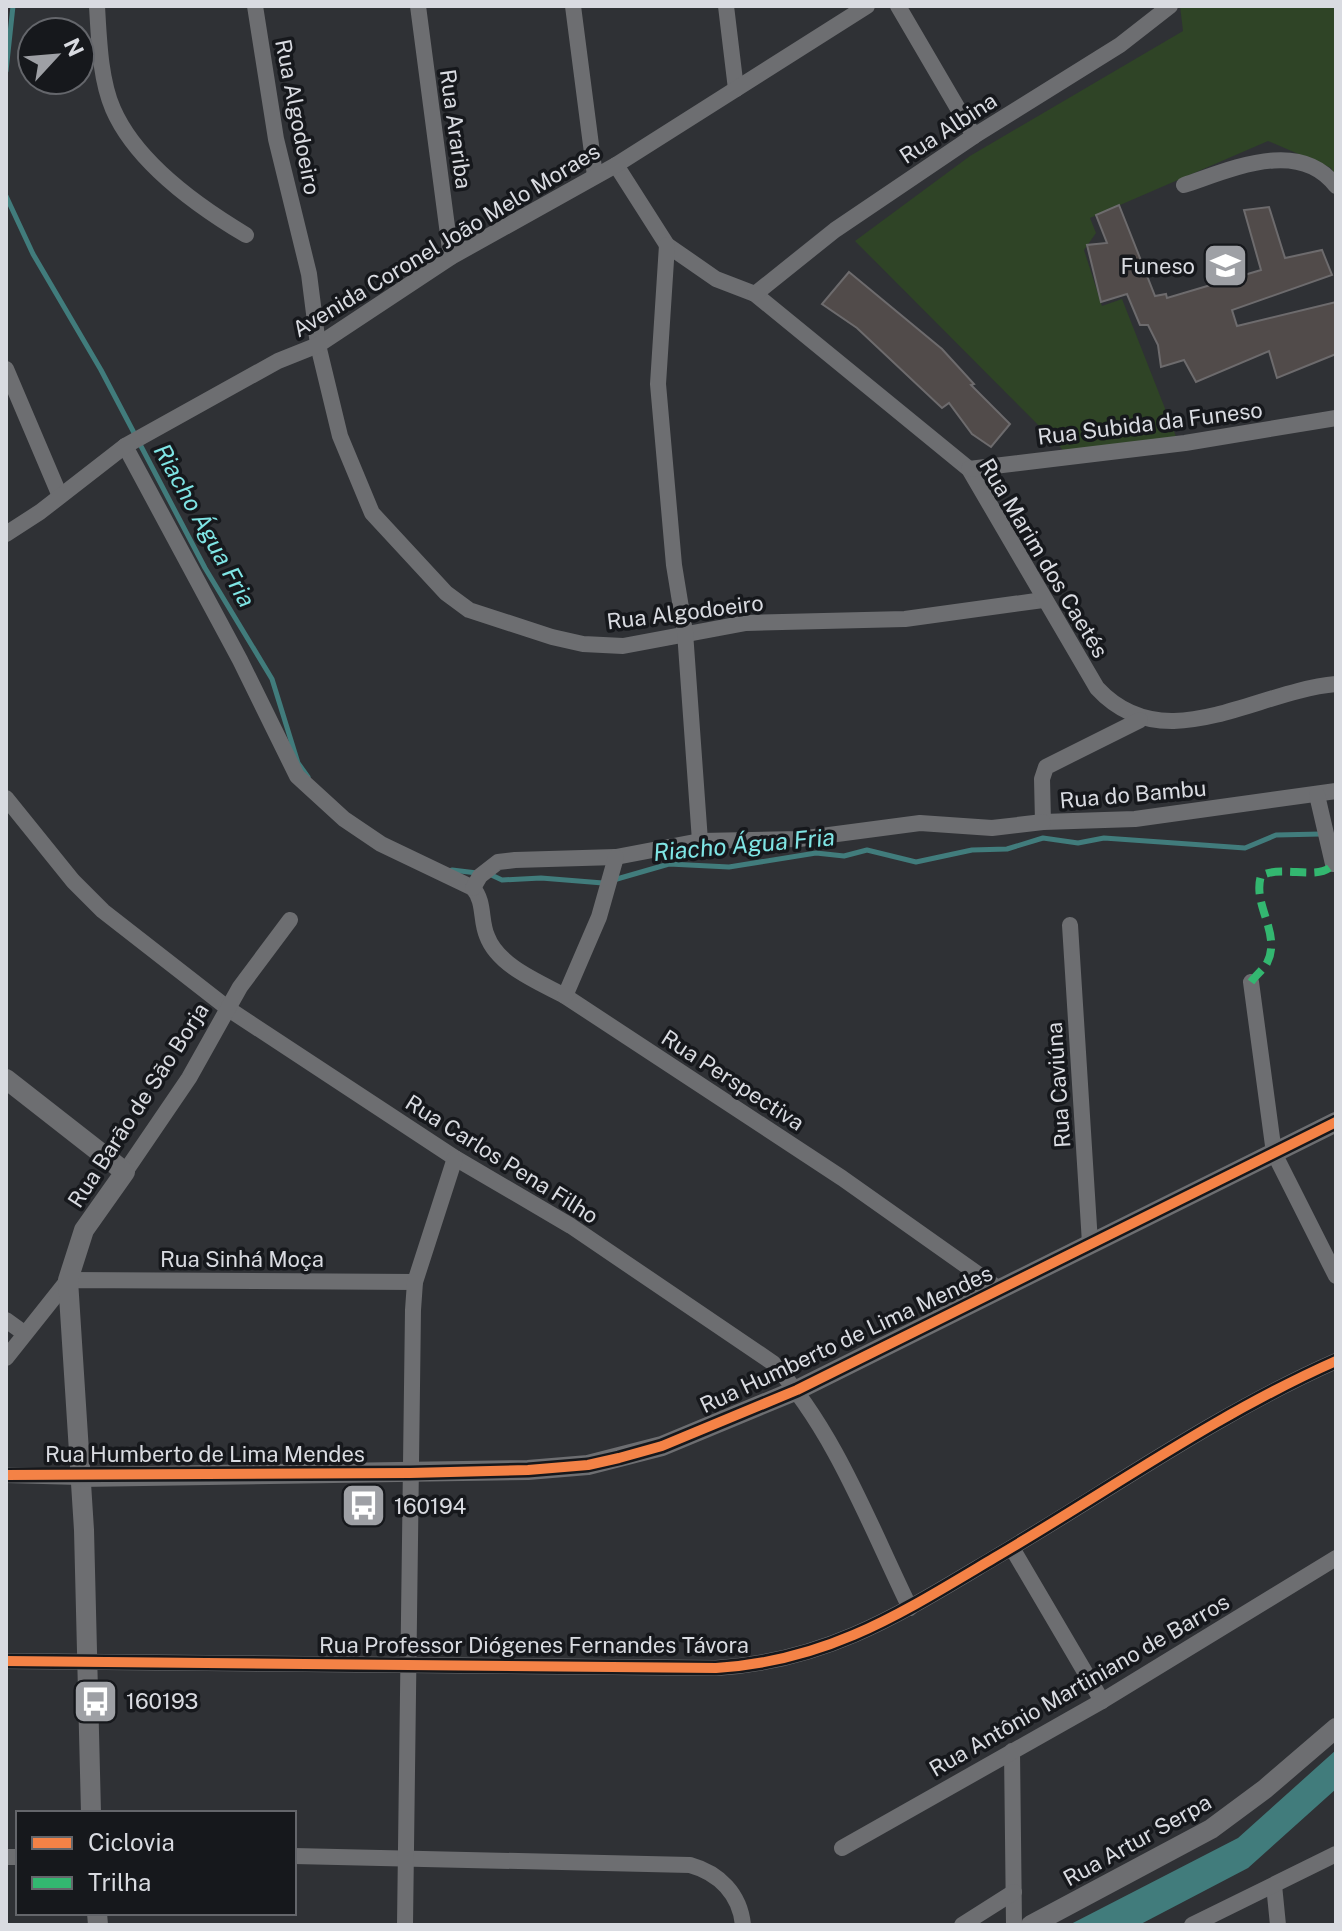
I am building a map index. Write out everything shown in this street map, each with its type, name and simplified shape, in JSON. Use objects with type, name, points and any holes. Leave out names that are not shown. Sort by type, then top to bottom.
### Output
[{"type":"street","points":[[97,6],[106,85],[123,128],[176,183],[246,235]]},
{"type":"street","name":"Rua Algodoeiro","points":[[255,6],[276,139],[309,274],[318,345],[340,436],[356,483],[386,531],[446,593],[469,610],[583,644],[623,646],[746,623],[905,619],[1043,600]]},
{"type":"street","name":"Rua Arariba","points":[[418,6],[451,257]]},
{"type":"street","points":[[573,6],[595,176]]},
{"type":"street","points":[[726,6],[736,89]]},
{"type":"street","name":"Avenida Coronel João Melo Moraes","points":[[6,534],[126,445],[278,361],[318,345],[451,257],[616,165],[867,6]]},
{"type":"street","points":[[898,6],[974,136]]},
{"type":"street","name":"Rua Albina","points":[[755,294],[835,230],[974,136],[1120,45],[1170,6]]},
{"type":"street","points":[[1184,185],[1278,159],[1302,163],[1322,171],[1336,186]]},
{"type":"street","name":"Rua Marim dos Caetés","points":[[616,165],[667,245],[716,279],[755,294],[969,469],[1097,688],[1124,713],[1140,720]]},
{"type":"street","points":[[667,245],[658,384],[674,565],[685,632],[700,841]]},
{"type":"street","points":[[6,369],[60,496]]},
{"type":"street","name":"Rua Subida da Funeso","points":[[969,469],[1185,443],[1336,418]]},
{"type":"street","points":[[126,445],[240,660],[297,776],[344,819],[381,844],[476,882],[498,862],[615,861],[700,841],[799,839],[920,823],[992,828],[1043,822]]},
{"type":"street","points":[[1140,720],[1204,719],[1273,696],[1336,684]]},
{"type":"street","name":"Rua do Bambu","points":[[1140,720],[1046,767],[1042,779],[1043,822],[1135,819],[1336,791]]},
{"type":"street","points":[[1317,795],[1333,864]]},
{"type":"street","name":"Rua Carlos Pena Filho","points":[[6,798],[73,881],[103,911],[230,1010],[455,1158],[571,1226],[773,1363],[797,1390],[825,1433],[910,1608]]},
{"type":"street","points":[[565,996],[607,890],[615,861]]},
{"type":"street","name":"Rua Perspectiva","points":[[476,882],[491,944],[521,972],[565,996],[842,1178],[999,1289]]},
{"type":"street","name":"Rua Barão de São Borja","points":[[6,1358],[68,1280],[84,1230],[189,1078],[230,1010],[240,987],[290,920]]},
{"type":"street","name":"Rua Caviúna","points":[[1070,925],[1090,1243]]},
{"type":"street","points":[[1251,982],[1274,1153],[1336,1276]]},
{"type":"street","points":[[6,1079],[125,1172]]},
{"type":"street","name":"Rua Humberto de Lima Mendes","points":[[6,1475],[410,1473],[528,1470],[598,1463],[662,1446],[797,1390],[1336,1122]]},
{"type":"street","points":[[405,1925],[415,1282],[455,1158]]},
{"type":"street","points":[[68,1280],[80,1477],[91,1811]]},
{"type":"street","name":"Rua Sinhá Moça","points":[[68,1280],[415,1282]]},
{"type":"street","points":[[6,1320],[24,1333]]},
{"type":"street","name":"Rua Professor Diógenes Fernandes Távora","points":[[6,1661],[409,1666],[756,1665],[832,1646],[910,1608],[1202,1432],[1336,1361]]},
{"type":"street","points":[[1012,1548],[1102,1701]]},
{"type":"street","name":"Rua Antônio Martiniano de Barros","points":[[842,1848],[1102,1701],[1336,1558]]},
{"type":"street","name":"Rua Artur Serpa","points":[[1031,1925],[1211,1829],[1265,1789],[1336,1728]]},
{"type":"street","points":[[1012,1751],[1014,1925]]},
{"type":"street","points":[[1192,1925],[1336,1854]]},
{"type":"street","points":[[296,1856],[690,1865],[709,1872],[727,1886],[740,1908],[743,1925]]},
{"type":"street","points":[[1274,1885],[1278,1925]]},
{"type":"street","points":[[962,1925],[1014,1892]]},
{"type":"green space","points":[[1180,6],[1336,6],[1336,178],[1331,168],[1268,141],[1090,218],[1096,233],[1084,250],[1102,306],[1122,299],[1177,439],[1068,455],[855,241],[970,156],[1183,31]]},
{"type":"water","points":[[1336,1750],[1336,1789],[1248,1868],[1139,1925],[1069,1925],[1238,1838]]},
{"type":"building","points":[[1119,205],[1155,296],[1166,294],[1167,298],[1261,270],[1244,210],[1269,207],[1285,258],[1322,250],[1332,275],[1232,310],[1237,326],[1336,302],[1336,354],[1277,378],[1269,351],[1196,382],[1184,360],[1161,367],[1158,345],[1148,325],[1140,325],[1127,294],[1101,302],[1087,245],[1107,243],[1096,215]]},
{"type":"building","points":[[849,272],[942,349],[974,384],[971,385],[1010,424],[991,447],[972,434],[949,403],[942,408],[857,328],[822,304]]},
{"type":"waterway","name":"Riacho Água Fria","points":[[6,71],[13,6]]},
{"type":"waterway","name":"Riacho Água Fria","points":[[6,196],[33,254],[101,370],[205,568],[272,679],[298,763],[308,777]]},
{"type":"waterway","name":"Riacho Água Fria","points":[[487,873],[502,880],[541,878],[603,883],[669,864],[729,867],[816,853],[844,856],[867,850],[916,862],[972,850],[1007,849],[1043,838],[1078,843],[1104,838],[1245,848],[1276,835],[1321,834]]},
{"type":"waterway","name":"Riacho Água Fria","points":[[452,870],[477,873]]},
{"type":"marked path","points":[[1251,982],[1265,966],[1271,952],[1269,930],[1260,898],[1261,876],[1279,872],[1320,872],[1333,864]]},
{"type":"cycle path","points":[[6,1475],[528,1470],[588,1465],[619,1458],[662,1446],[797,1390],[1336,1122]]},
{"type":"cycle path","points":[[6,1661],[716,1668],[793,1656],[828,1645],[894,1616],[1205,1429],[1336,1361]]},
{"type":"place","name":"Funeso","points":[[1226,266]]},
{"type":"place","name":"160194","points":[[363,1506]]},
{"type":"place","name":"160193","points":[[95,1701]]}]
